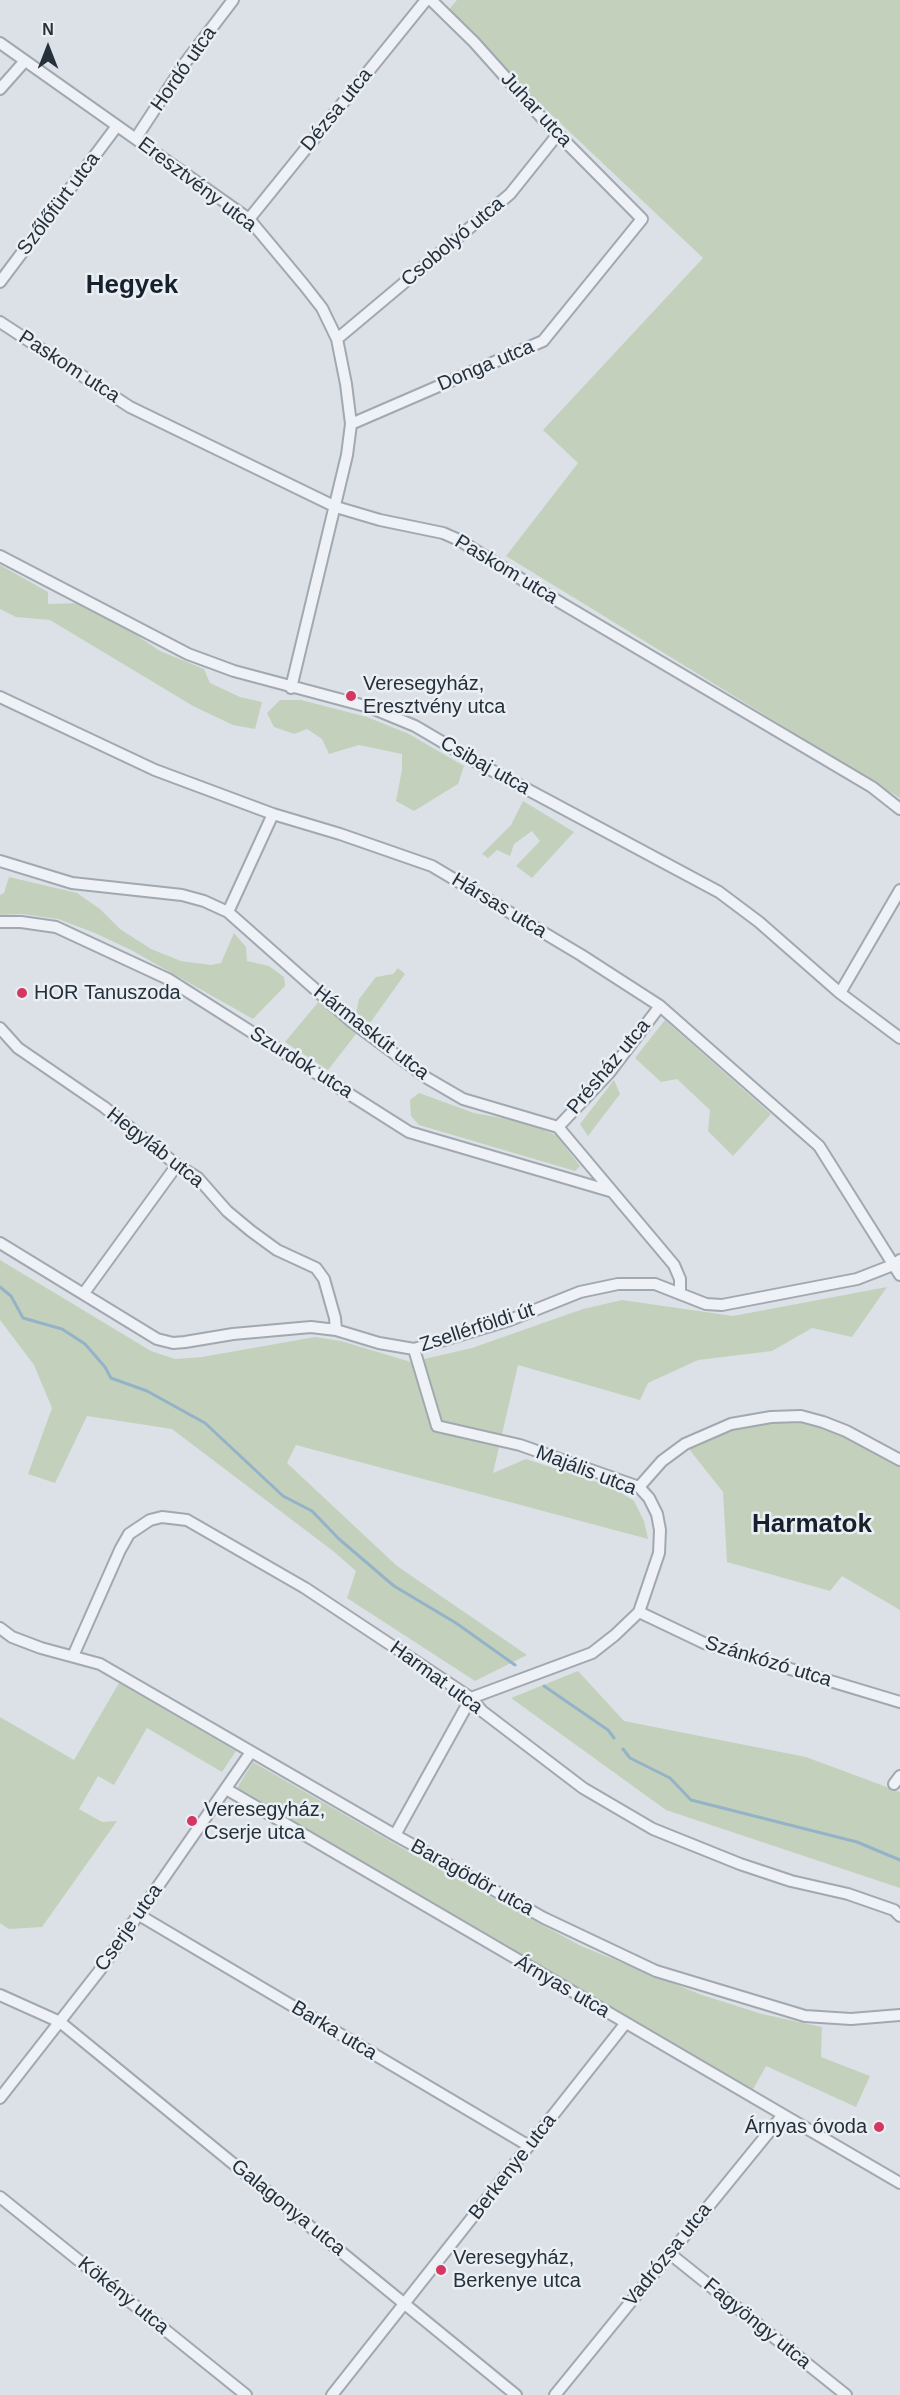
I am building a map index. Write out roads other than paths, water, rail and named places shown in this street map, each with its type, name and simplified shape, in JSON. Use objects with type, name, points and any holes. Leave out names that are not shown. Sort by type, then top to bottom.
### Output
[{"type":"street","name":"Hordó utca","points":[[136,138],[185,63],[233,0]]},
{"type":"street","name":"Dézsa utca","points":[[249,219],[426,0]]},
{"type":"street","name":"Juhar utca","points":[[431,0],[474,42],[558,134],[642,219]]},
{"type":"street","name":"Eresztvény utca","points":[[0,43],[249,219],[322,308],[337,339],[351,424],[348,455],[291,687]]},
{"type":"street","points":[[0,89],[24,62]]},
{"type":"street","name":"Szőlőfürt utca","points":[[0,282],[117,126]]},
{"type":"street","name":"Csobolyó utca","points":[[337,339],[510,194],[558,134]]},
{"type":"street","name":"Donga utca","points":[[351,424],[543,341],[642,219]]},
{"type":"street","name":"Paskom utca","points":[[0,322],[130,407],[336,507],[380,520],[443,533],[459,540],[529,584],[872,787],[900,809]]},
{"type":"street","name":"Csibaj utca","points":[[0,556],[188,654],[234,671],[369,707],[415,726],[478,763],[719,892],[759,922],[840,993],[900,1038]]},
{"type":"street","name":"Hársas utca","points":[[0,697],[155,770],[273,814],[350,837],[432,867],[580,955],[660,1006],[819,1146],[898,1267]]},
{"type":"street","points":[[228,912],[273,814]]},
{"type":"street","name":"Hármaskút utca","points":[[0,861],[72,883],[182,895],[204,901],[228,912],[351,1022],[427,1078],[462,1099],[558,1127]]},
{"type":"street","points":[[840,993],[900,890]]},
{"type":"street","name":"Szurdok utca","points":[[0,922],[21,922],[56,927],[168,979],[409,1132],[610,1191]]},
{"type":"street","name":"Présház utca","points":[[558,1127],[609,1073],[660,1006]]},
{"type":"street","name":"Hegyláb utca","points":[[0,1028],[18,1048],[104,1107],[177,1165],[198,1178],[227,1211],[251,1231],[277,1250],[316,1268],[324,1279],[336,1330]]},
{"type":"street","points":[[558,1127],[674,1266],[680,1279],[680,1293]]},
{"type":"street","points":[[84,1293],[177,1165]]},
{"type":"street","name":"Zsellérföldi út","points":[[0,1243],[157,1340],[172,1343],[274,1329],[311,1327],[336,1330],[379,1343],[414,1349],[510,1320],[580,1292],[618,1284],[655,1284],[706,1304],[722,1305],[857,1278],[898,1267]]},
{"type":"street","name":"Majális utca","points":[[414,1349],[437,1426],[520,1445],[639,1487],[649,1498],[657,1514],[660,1530],[657,1563],[639,1612],[615,1635],[592,1653],[471,1698]]},
{"type":"street","points":[[639,1487],[662,1461],[685,1444],[731,1424],[771,1417],[801,1416],[823,1422],[846,1431],[900,1460]]},
{"type":"street","name":"Harmat utca","points":[[73,1656],[129,1534],[150,1520],[175,1517],[187,1520],[305,1587],[471,1698],[491,1718],[583,1788],[654,1829],[740,1864],[791,1881],[848,1894],[894,1910],[900,1916]]},
{"type":"street","name":"Szánkózó utca","points":[[639,1612],[704,1643],[900,1702]]},
{"type":"street","name":"Baragödör utca","points":[[0,1628],[12,1637],[41,1648],[100,1664],[395,1835],[544,1918],[656,1971],[805,2016],[851,2019],[900,2015]]},
{"type":"street","points":[[395,1835],[471,1698]]},
{"type":"street","name":"Cserje utca","points":[[0,2098],[60,2022],[139,1915],[251,1752]]},
{"type":"street","name":"Árnyas utca","points":[[226,1789],[900,2183]]},
{"type":"street","name":"Barka utca","points":[[139,1915],[530,2146]]},
{"type":"street","name":"Galagonya utca","points":[[0,1995],[60,2022],[516,2395]]},
{"type":"street","name":"Berkenye utca","points":[[332,2395],[625,2024]]},
{"type":"street","name":"Vadrózsa utca","points":[[555,2395],[782,2116]]},
{"type":"street","name":"Kökény utca","points":[[0,2197],[246,2395]]},
{"type":"street","name":"Fagyöngy utca","points":[[669,2253],[846,2395]]},
{"type":"waterway","points":[[0,1287],[11,1296],[23,1318],[62,1329],[85,1344],[105,1367],[111,1378],[147,1391],[205,1423],[283,1496],[312,1511],[339,1539],[394,1586],[456,1623],[515,1665]]},
{"type":"waterway","points":[[544,1686],[608,1730],[614,1738]]},
{"type":"waterway","points":[[623,1749],[630,1758],[670,1778],[691,1800],[857,1842],[900,1860]]},
{"type":"place","name":"Veresegyház, Eresztvény utca","points":[[351,696]]},
{"type":"place","name":"HOR Tanuszoda","points":[[22,993]]},
{"type":"place","name":"Veresegyház, Cserje utca","points":[[192,1821]]},
{"type":"place","name":"Árnyas óvoda","points":[[879,2127]]},
{"type":"place","name":"Veresegyház, Berkenye utca","points":[[441,2270]]},
{"type":"district","name":"Hegyek","points":[[132,286]]},
{"type":"district","name":"Harmatok","points":[[812,1525]]}]
